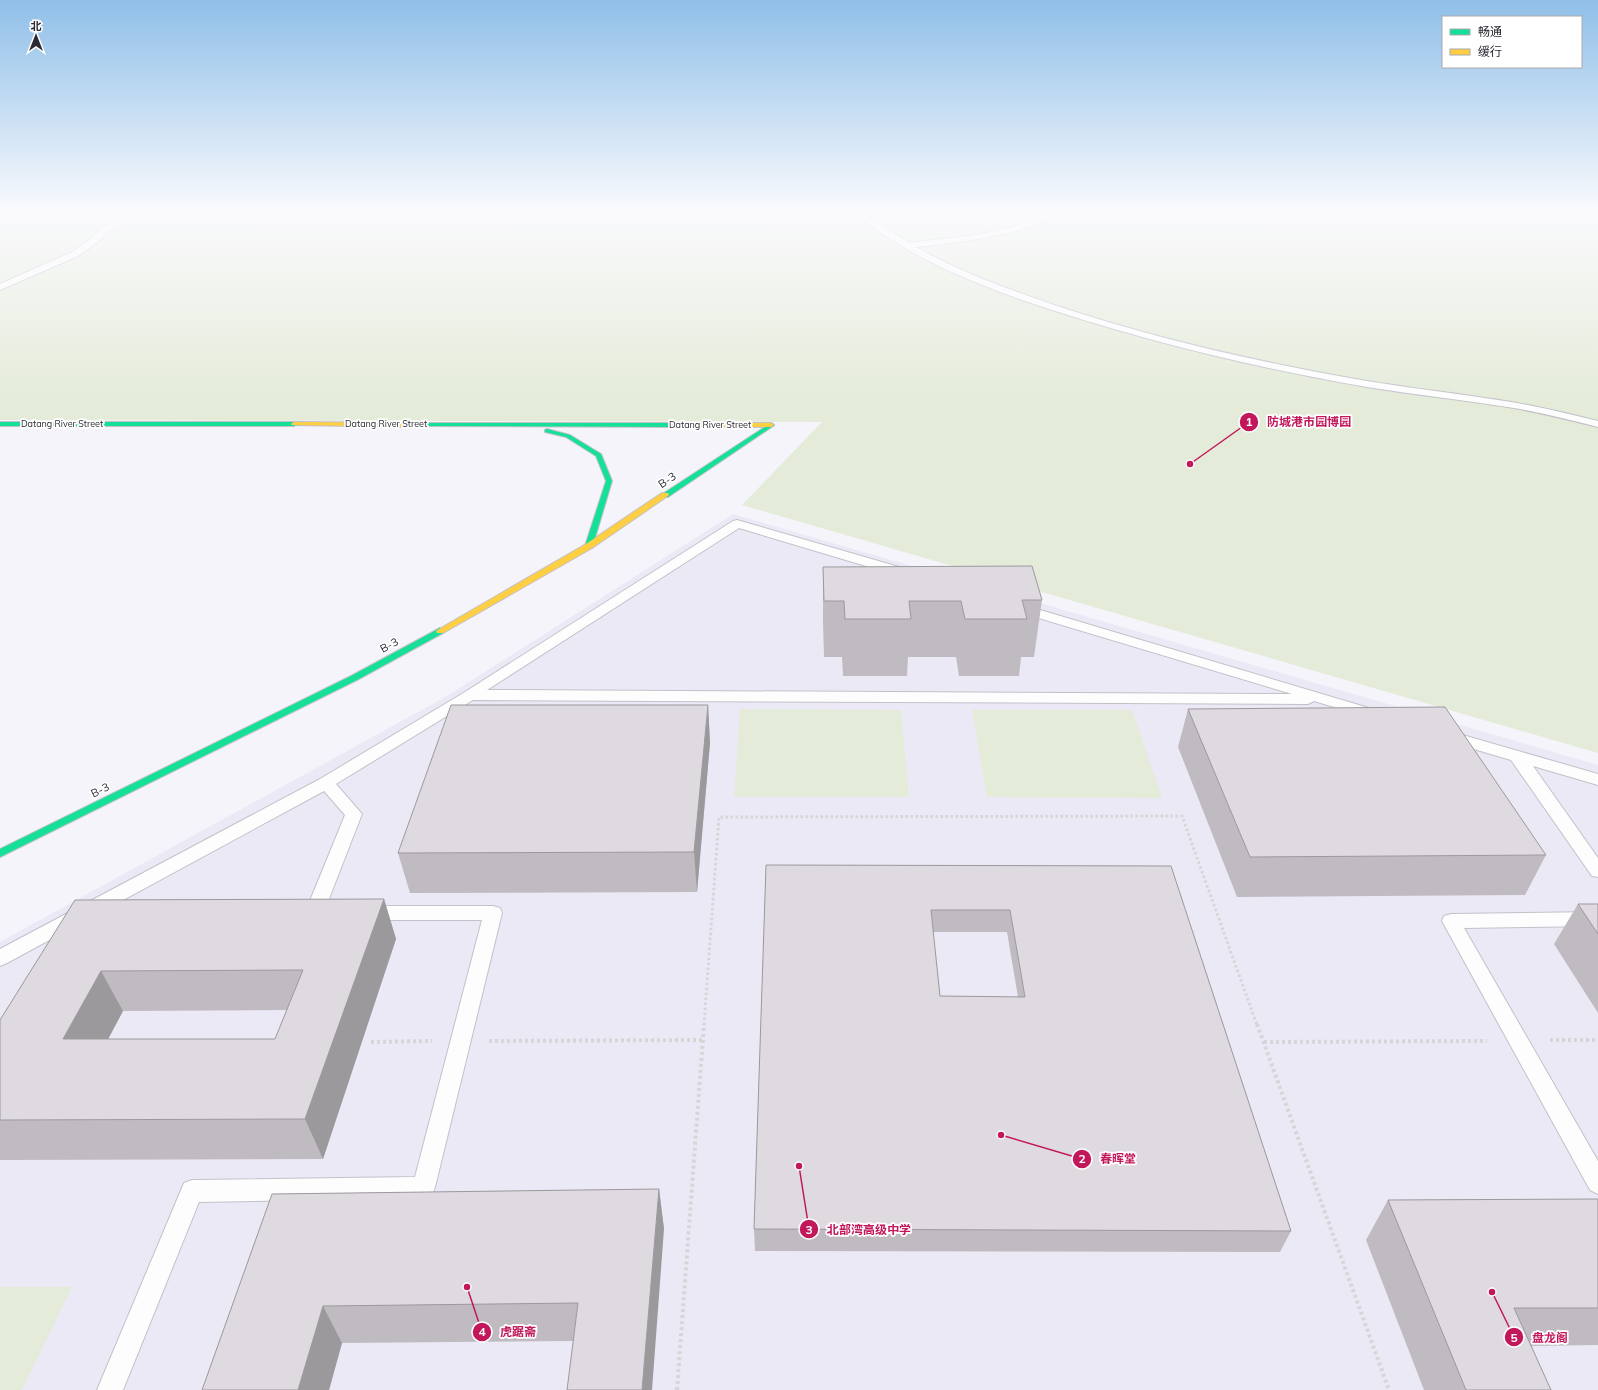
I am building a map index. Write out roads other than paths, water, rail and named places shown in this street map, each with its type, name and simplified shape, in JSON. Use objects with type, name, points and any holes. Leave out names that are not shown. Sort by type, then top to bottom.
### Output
[{"type":"street","name":"Datang River Street","points":[[0,424],[771,425]]},
{"type":"street","points":[[518,424],[568,436],[599,455],[608,480],[589,546]]},
{"type":"street","name":"B-3","points":[[0,853],[354,678],[589,546],[771,425]]},
{"type":"lane","points":[[0,287],[21,278]]},
{"type":"lane","points":[[972,278],[1094,321],[1166,342],[1322,376],[1534,409],[1598,424]]},
{"type":"lane","points":[[0,958],[326,783],[470,695],[737,524],[913,576]]},
{"type":"lane","points":[[1004,603],[1391,719]]},
{"type":"lane","points":[[470,695],[1325,699]]},
{"type":"lane","points":[[1436,732],[1598,780]]},
{"type":"lane","points":[[1517,756],[1598,871]]},
{"type":"lane","points":[[110,1390],[192,1191],[424,1187],[493,913],[314,913],[354,814],[326,783]]},
{"type":"lane","points":[[1598,919],[1450,921],[1598,1183]]},
{"type":"place","name":"防城港市园博园","points":[[1190,464]]},
{"type":"place","name":"春晖堂","points":[[1001,1135]]},
{"type":"place","name":"北部湾高级中学","points":[[799,1166]]},
{"type":"place","name":"虎踞斋","points":[[467,1287]]},
{"type":"place","name":"盘龙阁","points":[[1492,1292]]}]
